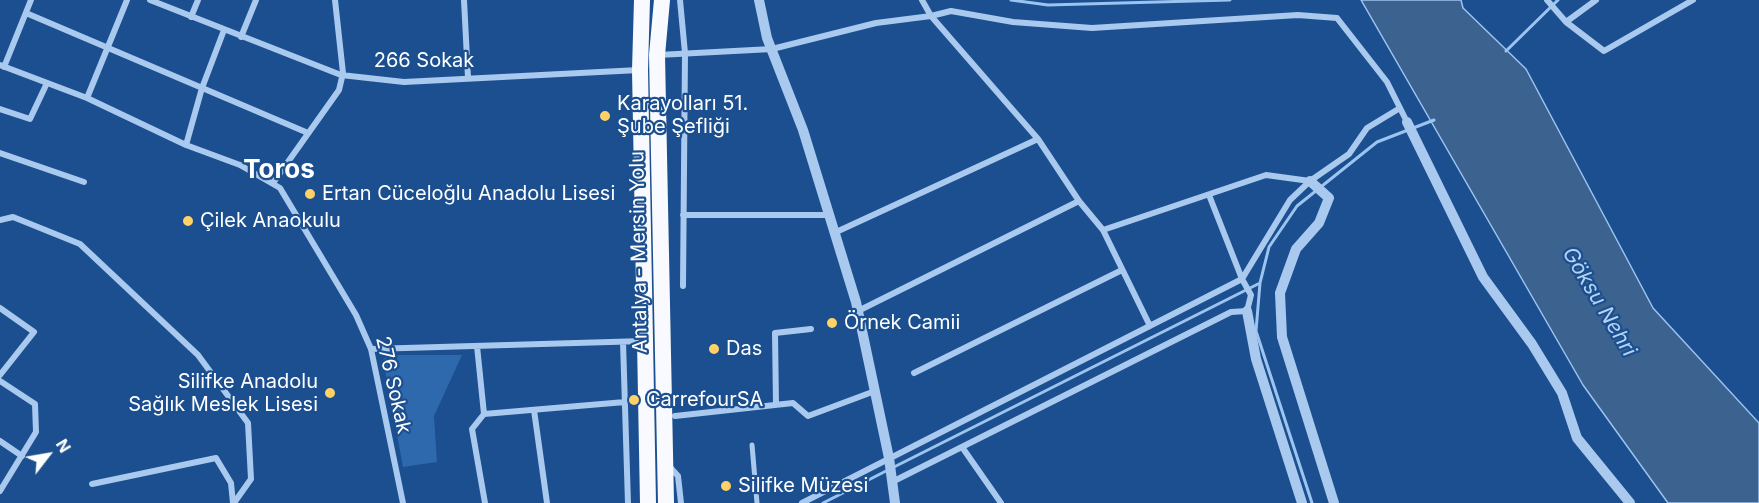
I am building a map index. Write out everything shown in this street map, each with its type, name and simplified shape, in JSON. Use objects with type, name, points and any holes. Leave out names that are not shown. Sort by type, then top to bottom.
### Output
[{"type":"highway","name":"Antalya - Mersin Yolu","points":[[642,0],[640,70],[648,503]]},
{"type":"highway","name":"Antalya - Mersin Yolu","points":[[662,0],[657,55],[666,503]]},
{"type":"street","points":[[31,0],[2,66],[87,98],[186,145],[240,165],[273,183],[339,90],[343,76],[335,0]]},
{"type":"street","points":[[87,98],[127,0]]},
{"type":"street","name":"266 Sokak","points":[[150,0],[343,76],[405,82],[640,70]]},
{"type":"street","points":[[191,17],[198,0]]},
{"type":"street","points":[[241,37],[256,0]]},
{"type":"street","points":[[464,0],[468,78]]},
{"type":"street","points":[[680,0],[684,53],[683,286]]},
{"type":"street","points":[[759,0],[772,49],[803,130],[858,311],[889,458],[895,503]]},
{"type":"street","points":[[922,0],[931,16],[1038,138],[1079,201],[1103,230],[1150,326]]},
{"type":"street","points":[[1547,0],[1566,22],[1604,51],[1693,0]]},
{"type":"street","points":[[1566,22],[1596,0]]},
{"type":"street","points":[[657,55],[772,49],[876,23],[931,16],[951,10],[1013,22],[1092,28],[1298,15],[1337,18],[1387,82],[1483,277],[1532,344],[1562,393],[1577,438],[1630,503]]},
{"type":"street","points":[[26,13],[308,133]]},
{"type":"street","points":[[186,145],[202,88],[224,30]]},
{"type":"street","points":[[0,109],[30,119],[47,83]]},
{"type":"street","points":[[802,503],[1242,279],[1290,200],[1310,181],[1349,154],[1367,128],[1400,108]]},
{"type":"street","points":[[834,233],[1038,138]]},
{"type":"street","points":[[0,153],[84,182]]},
{"type":"street","points":[[1103,230],[1266,175],[1310,181],[1329,198],[1318,224],[1296,249],[1280,293],[1282,337],[1334,503]]},
{"type":"street","name":"276 Sokak","points":[[273,183],[280,188],[356,315],[371,349],[403,503]]},
{"type":"street","points":[[1209,195],[1242,279],[1251,295],[1247,311],[1256,359],[1302,503]]},
{"type":"street","points":[[858,311],[1079,201]]},
{"type":"street","points":[[683,214],[829,215]]},
{"type":"street","points":[[0,220],[13,218],[80,244],[198,355],[248,423],[251,479],[234,503]]},
{"type":"street","points":[[914,373],[1122,270]]},
{"type":"street","points":[[0,308],[34,332],[0,375]]},
{"type":"street","points":[[892,482],[1232,312],[1247,311]]},
{"type":"street","points":[[776,405],[774,333],[811,329]]},
{"type":"street","points":[[371,349],[644,341]]},
{"type":"street","points":[[623,342],[628,503]]},
{"type":"street","points":[[477,346],[484,414],[472,429],[485,503]]},
{"type":"street","points":[[0,381],[35,404],[36,432],[0,491]]},
{"type":"street","points":[[675,416],[793,403],[808,416],[875,392]]},
{"type":"street","points":[[484,414],[625,402]]},
{"type":"street","points":[[534,410],[547,503]]},
{"type":"street","points":[[0,441],[22,456]]},
{"type":"street","points":[[752,445],[757,503]]},
{"type":"street","points":[[962,447],[1001,503]]},
{"type":"street","points":[[92,484],[216,458],[231,483],[234,503]]},
{"type":"street","points":[[664,461],[678,476],[681,503]]},
{"type":"shaded area","points":[[392,355],[462,355],[434,416],[437,462],[403,467],[383,359]]},
{"type":"water","name":"Göksu Nehri","points":[[1361,0],[1461,0],[1463,8],[1526,69],[1653,308],[1759,423],[1759,503],[1668,503],[1583,385]]},
{"type":"waterway","points":[[1011,0],[1048,5],[1230,0]]},
{"type":"waterway","points":[[1506,51],[1558,0]]},
{"type":"waterway","points":[[1312,503],[1256,331],[1260,283],[1269,247],[1297,206],[1377,142],[1434,120]]},
{"type":"waterway","points":[[894,467],[1260,283]]},
{"type":"waterway","points":[[823,503],[888,470]]},
{"type":"place","name":"Karayolları 51. Şube Şefliği","points":[[605,116]]},
{"type":"place","name":"Ertan Cüceloğlu Anadolu Lisesi","points":[[310,194]]},
{"type":"place","name":"Çilek Anaokulu","points":[[188,221]]},
{"type":"place","name":"Örnek Camii","points":[[832,323]]},
{"type":"place","name":"Das","points":[[714,349]]},
{"type":"place","name":"Silifke Anadolu Sağlık Meslek Lisesi","points":[[330,393]]},
{"type":"place","name":"CarrefourSA","points":[[634,400]]},
{"type":"place","name":"Silifke Müzesi","points":[[726,486]]},
{"type":"district","name":"Toros","points":[[279,170]]}]
